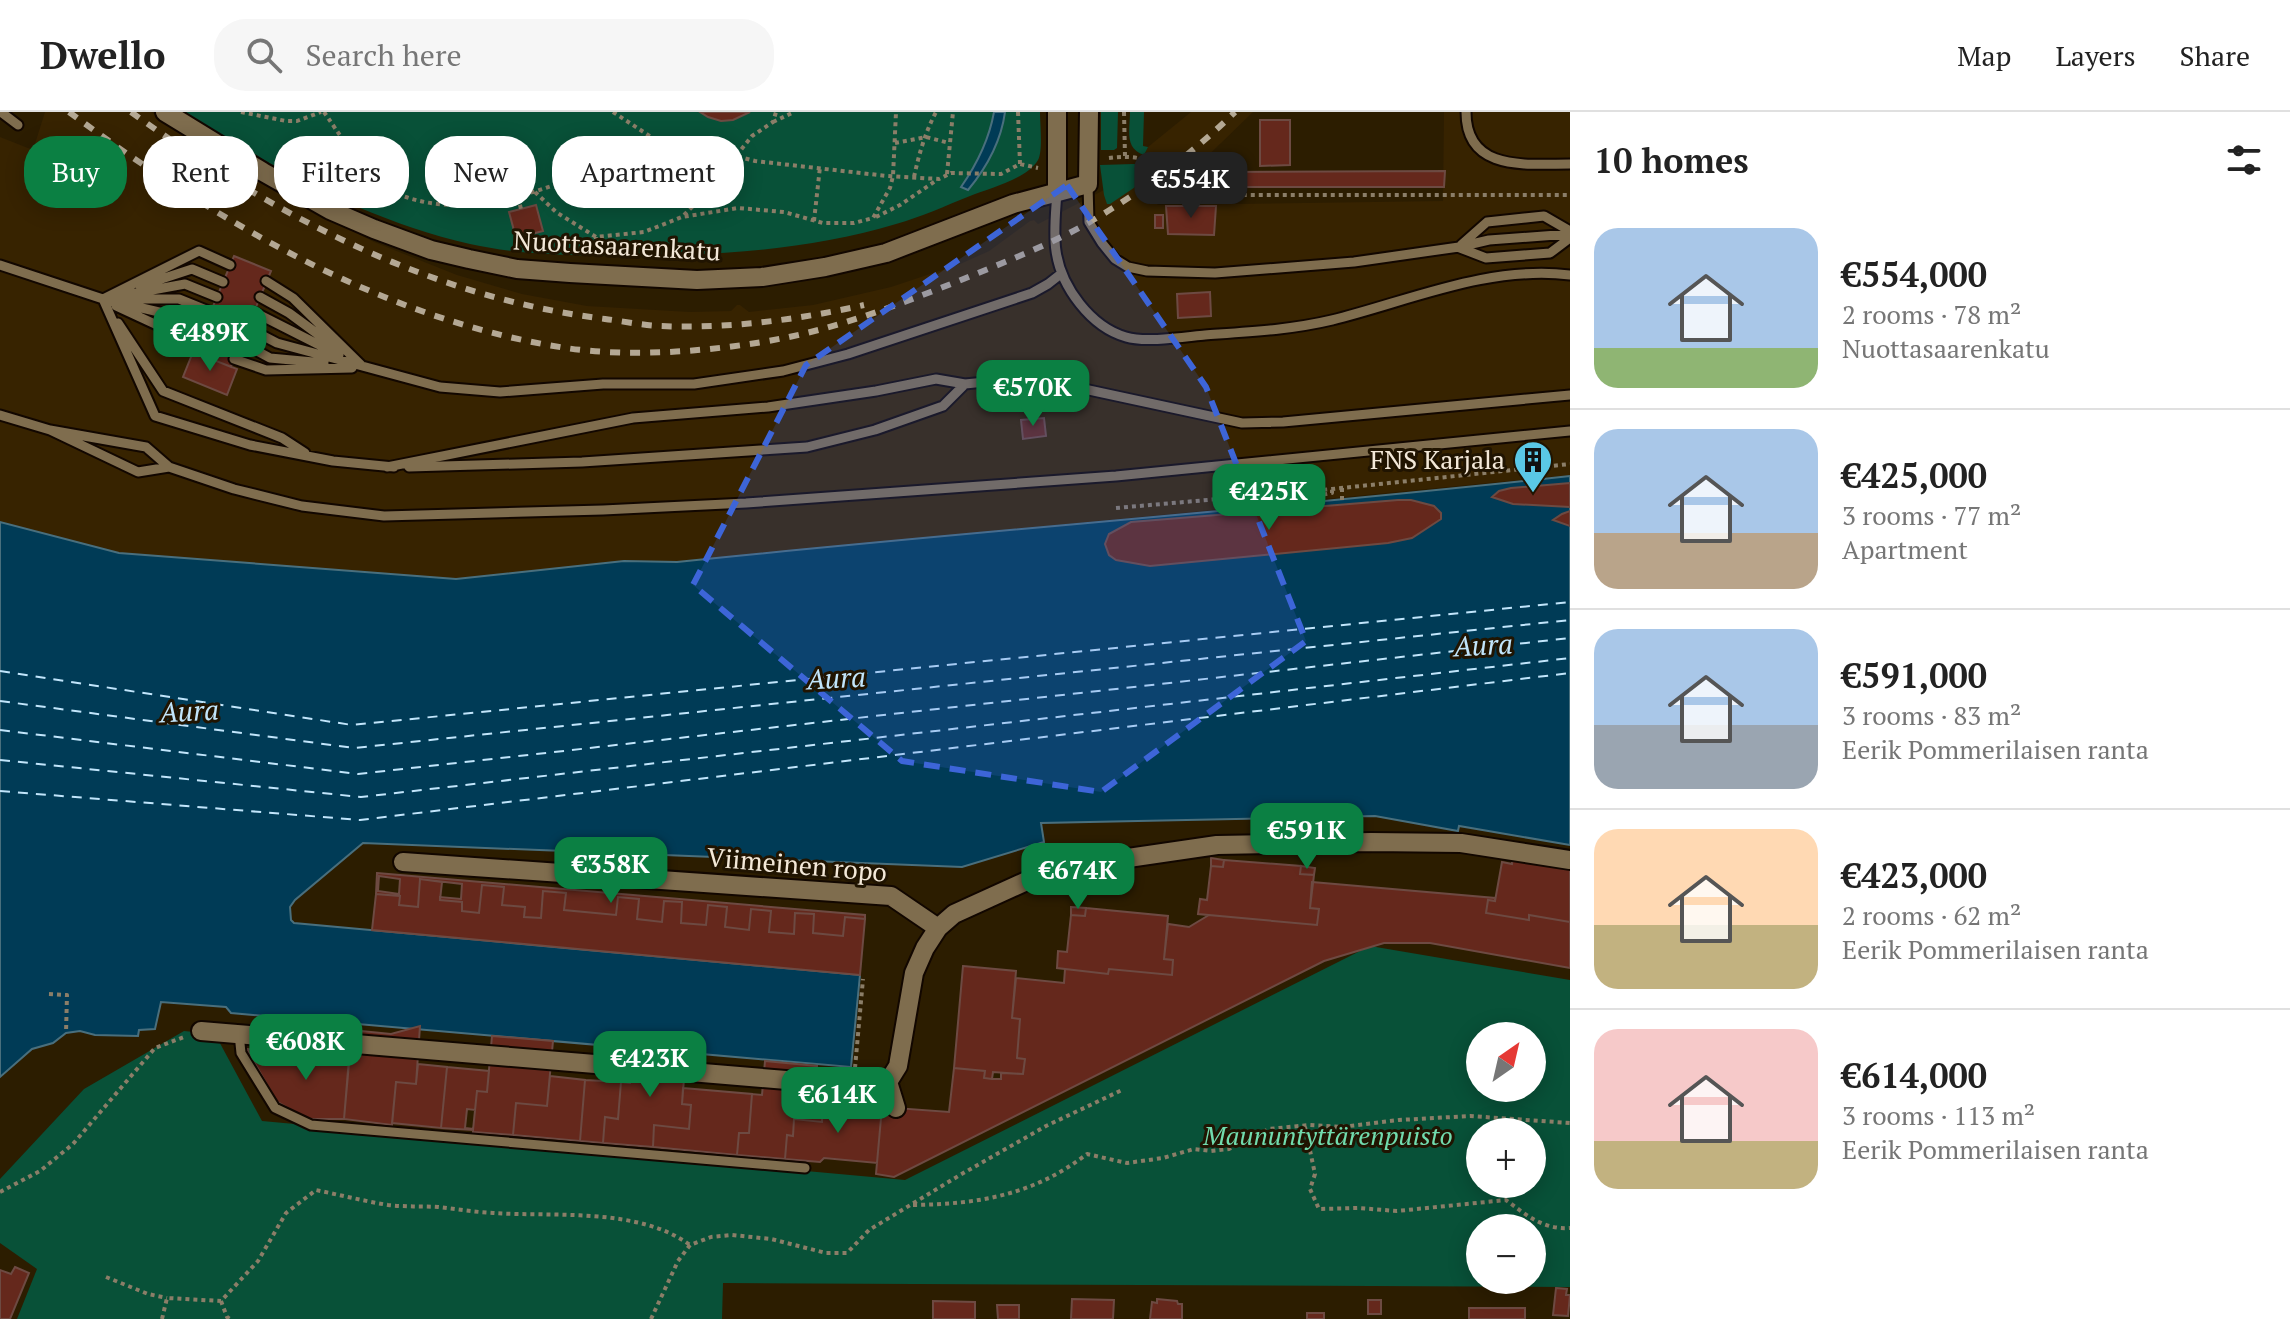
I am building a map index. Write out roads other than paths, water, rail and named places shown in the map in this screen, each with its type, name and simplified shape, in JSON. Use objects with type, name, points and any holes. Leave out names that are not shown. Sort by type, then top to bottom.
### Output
[{"type":"street","name":"Nuottasaarenkatu","points":[[165,112],[330,210],[431,250],[517,269],[697,280],[762,277],[886,253],[1013,204],[1088,184]]},
{"type":"street","points":[[1057,112],[1057,190]]},
{"type":"street","points":[[1088,184],[1089,112]]},
{"type":"street","points":[[201,1031],[870,1087],[888,1082],[898,1066],[914,973],[938,928],[954,914],[1053,869],[1217,845],[1371,842],[1461,843],[1570,860]]},
{"type":"street","name":"Viimeinen ropo","points":[[403,862],[891,896],[938,928]]},
{"type":"street","points":[[888,1082],[896,1108]]},
{"type":"lane","points":[[1,112],[18,125]]},
{"type":"lane","points":[[1466,112],[1468,133],[1475,146],[1486,155],[1499,161],[1570,164]]},
{"type":"lane","points":[[1088,184],[1089,222],[1102,243],[1115,259],[1128,267],[1147,271],[1215,273],[1354,262],[1489,240],[1570,234]]},
{"type":"lane","points":[[1057,190],[1055,240],[1062,273],[1086,311],[1105,327],[1127,338],[1159,339],[1287,329],[1333,320],[1485,279],[1526,274],[1570,275]]},
{"type":"lane","points":[[1459,247],[1487,222],[1544,216],[1570,234]]},
{"type":"lane","points":[[1459,247],[1486,258],[1550,253],[1570,234]]},
{"type":"lane","points":[[103,299],[199,251],[230,265]]},
{"type":"lane","points":[[0,265],[103,299],[172,315],[204,328]]},
{"type":"lane","points":[[103,299],[192,269],[223,282]]},
{"type":"lane","points":[[248,328],[277,343],[440,387],[500,392],[603,384],[694,384],[783,371],[848,354],[1032,293],[1062,273]]},
{"type":"lane","points":[[266,281],[293,298],[363,367]]},
{"type":"lane","points":[[103,299],[185,284],[217,297]]},
{"type":"lane","points":[[260,297],[289,313],[363,367]]},
{"type":"lane","points":[[103,299],[179,299],[211,312]]},
{"type":"lane","points":[[103,299],[198,344]]},
{"type":"lane","points":[[103,299],[163,391],[282,438],[308,455]]},
{"type":"lane","points":[[103,299],[155,416],[250,445],[387,467],[582,462],[807,447],[875,430],[943,406],[965,384]]},
{"type":"lane","points":[[254,312],[363,367]]},
{"type":"lane","points":[[242,343],[270,358],[363,367]]},
{"type":"lane","points":[[234,359],[266,370],[363,367]]},
{"type":"lane","points":[[387,467],[633,418],[768,407],[936,379],[965,384],[995,381],[1061,384],[1242,423],[1283,422],[1570,395]]},
{"type":"lane","points":[[0,415],[50,430],[146,447],[169,467],[234,489],[302,506],[384,516],[746,503],[1116,476],[1570,431]]},
{"type":"lane","points":[[50,430],[138,472],[169,467]]},
{"type":"lane","points":[[239,1034],[241,1053],[275,1108],[311,1125],[805,1168]]},
{"type":"water","points":[[994,112],[1005,112],[997,144],[968,190],[961,187],[982,151]]},
{"type":"water","name":"Aura","points":[[1570,476],[1570,845],[1459,826],[1458,831],[1375,816],[1041,823],[1044,842],[962,867],[363,843],[295,900],[290,907],[294,923],[860,975],[851,1067],[231,1013],[226,1007],[161,1002],[155,1029],[139,1030],[138,1036],[95,1035],[80,1031],[66,1033],[53,1043],[32,1049],[0,1077],[0,522],[119,553],[456,579],[624,561],[677,562]]},
{"type":"railway","points":[[69,112],[183,191],[243,227],[367,290],[432,315],[498,334],[566,348],[647,353],[759,343],[806,333],[893,306],[995,266],[1072,232],[1125,200],[1190,152],[1235,112]]},
{"type":"railway","points":[[131,112],[240,185],[297,217],[355,246],[476,292],[540,308],[659,326],[762,322],[864,305]]},
{"type":"place","name":"FNS Karjala","points":[[1533,494]]},
{"type":"park label","name":"Maununtyttärenpuisto","points":[[1328,1136]]}]
